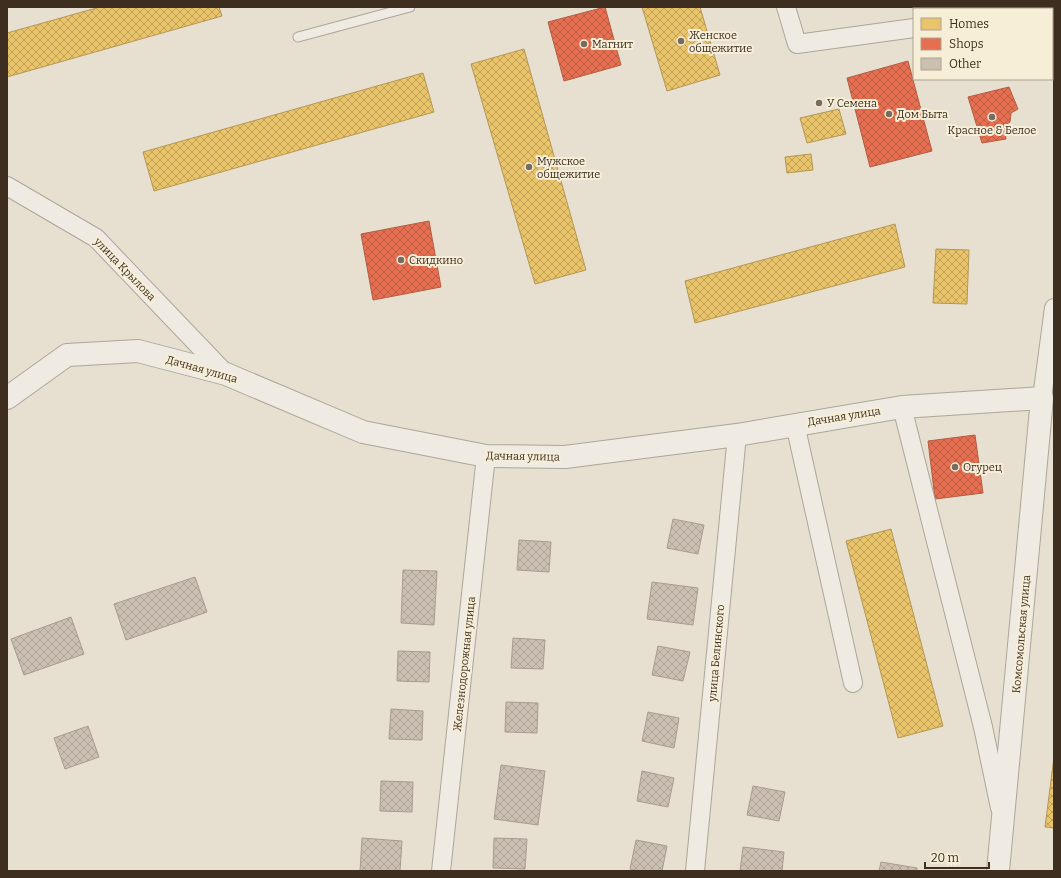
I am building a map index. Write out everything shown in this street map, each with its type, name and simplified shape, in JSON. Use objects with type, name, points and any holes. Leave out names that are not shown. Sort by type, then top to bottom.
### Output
[{"type":"street","points":[[786,7],[797,44],[913,28]]},
{"type":"street","name":"улица Крылова","points":[[7,186],[96,238],[226,374]]},
{"type":"street","points":[[1042,398],[1054,313]]},
{"type":"street","name":"Дачная улица","points":[[7,398],[67,355],[138,351],[226,374],[363,432],[486,456],[565,457],[737,435],[902,407],[1042,398]]},
{"type":"street","name":"Комсомольская улица","points":[[998,871],[1042,398]]},
{"type":"street","points":[[902,407],[983,727],[1003,824]]},
{"type":"street","points":[[795,424],[853,683]]},
{"type":"street","name":"улица Белинского","points":[[695,871],[737,435]]},
{"type":"street","name":"Железнодорожная улица","points":[[442,871],[486,456]]},
{"type":"lane","points":[[298,37],[410,7]]},
{"type":"building: Homes","points":[[100,7],[219,7],[222,16],[7,77],[7,33]]},
{"type":"building: Homes","name":"Женское общежитие","points":[[642,7],[700,7],[720,75],[667,91]]},
{"type":"building: Homes","name":"Мужское общежитие","points":[[524,49],[586,270],[535,284],[471,64]]},
{"type":"building: Homes","points":[[423,73],[434,112],[154,191],[143,152]]},
{"type":"building: Homes","points":[[839,109],[846,134],[807,143],[800,118]]},
{"type":"building: Homes","points":[[811,154],[813,170],[787,173],[785,157]]},
{"type":"building: Homes","points":[[895,224],[905,267],[695,323],[685,281]]},
{"type":"building: Homes","points":[[936,249],[969,250],[967,304],[933,303]]},
{"type":"building: Homes","points":[[891,529],[943,726],[898,738],[846,541]]},
{"type":"building: Homes","points":[[1054,757],[1054,828],[1045,827]]},
{"type":"building: Shops","name":"Магнит","points":[[605,7],[621,65],[564,81],[548,22]]},
{"type":"building: Shops","name":"Дом Быта","points":[[908,61],[932,151],[870,167],[847,78]]},
{"type":"building: Shops","name":"Красное & Белое","points":[[1009,87],[1018,109],[1011,113],[1010,122],[1004,126],[1006,139],[982,143],[968,97]]},
{"type":"building: Shops","name":"Скидкино","points":[[429,221],[441,287],[373,300],[361,234]]},
{"type":"building: Shops","name":"Огурец","points":[[975,435],[983,493],[935,499],[928,441]]},
{"type":"building: Other","points":[[673,519],[704,525],[698,554],[667,548]]},
{"type":"building: Other","points":[[519,540],[551,542],[549,572],[517,570]]},
{"type":"building: Other","points":[[403,570],[437,571],[434,625],[401,623]]},
{"type":"building: Other","points":[[195,577],[207,612],[126,640],[114,604]]},
{"type":"building: Other","points":[[652,582],[698,588],[693,625],[647,619]]},
{"type":"building: Other","points":[[71,617],[84,654],[24,675],[11,639]]},
{"type":"building: Other","points":[[513,638],[545,640],[543,669],[511,668]]},
{"type":"building: Other","points":[[658,646],[690,652],[683,681],[652,675]]},
{"type":"building: Other","points":[[398,651],[430,652],[429,682],[397,681]]},
{"type":"building: Other","points":[[506,702],[538,703],[537,733],[505,732]]},
{"type":"building: Other","points":[[391,709],[423,711],[422,740],[389,739]]},
{"type":"building: Other","points":[[648,712],[679,718],[674,748],[642,741]]},
{"type":"building: Other","points":[[88,726],[99,757],[65,769],[54,738]]},
{"type":"building: Other","points":[[501,765],[545,771],[538,825],[494,819]]},
{"type":"building: Other","points":[[642,771],[674,778],[668,807],[637,801]]},
{"type":"building: Other","points":[[381,781],[413,782],[412,812],[380,811]]},
{"type":"building: Other","points":[[753,786],[785,792],[779,821],[747,815]]},
{"type":"building: Other","points":[[362,838],[402,841],[400,871],[360,871]]},
{"type":"building: Other","points":[[494,838],[527,839],[525,869],[493,868]]},
{"type":"building: Other","points":[[636,840],[667,846],[662,871],[637,871],[630,869]]},
{"type":"building: Other","points":[[743,847],[784,852],[782,871],[740,871]]},
{"type":"building: Other","points":[[881,862],[917,868],[917,871],[879,871]]},
{"type":"place","name":"Женское общежитие","points":[[681,41]]},
{"type":"place","name":"Магнит","points":[[584,44]]},
{"type":"place","name":"У Семена","points":[[819,103]]},
{"type":"place","name":"Дом Быта","points":[[889,114]]},
{"type":"place","name":"Красное & Белое","points":[[992,117]]},
{"type":"place","name":"Мужское общежитие","points":[[529,167]]},
{"type":"place","name":"Скидкино","points":[[401,260]]},
{"type":"place","name":"Огурец","points":[[955,467]]}]
